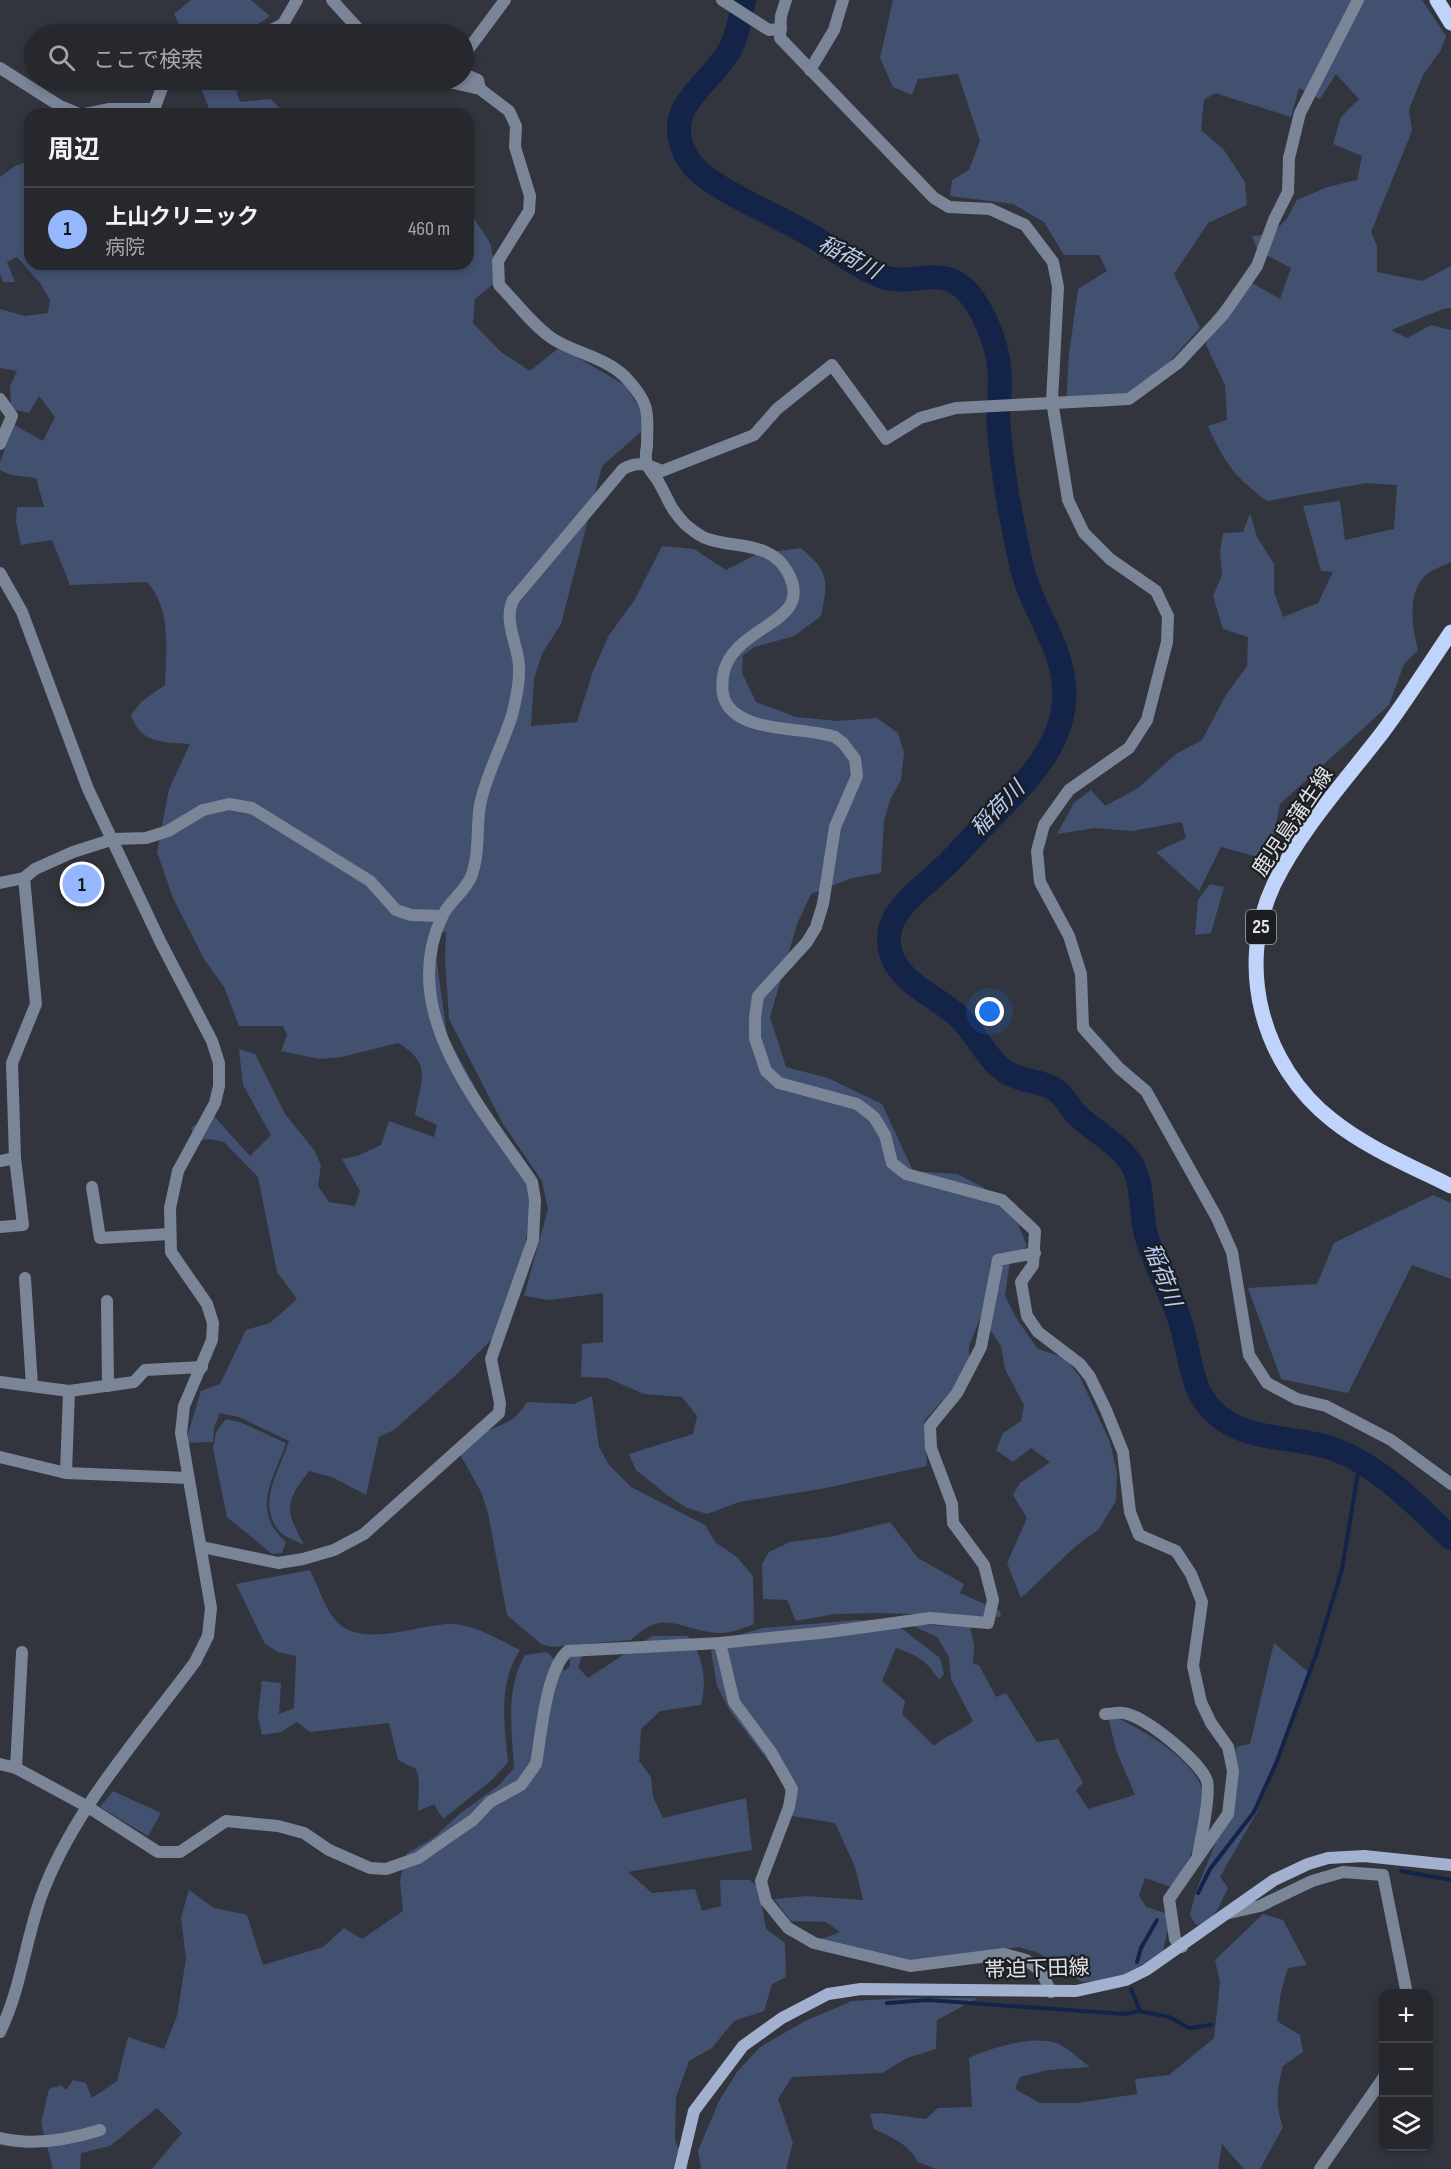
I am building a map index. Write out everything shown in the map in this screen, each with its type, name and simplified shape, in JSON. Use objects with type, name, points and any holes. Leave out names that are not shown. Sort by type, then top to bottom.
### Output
[{"type":"main road","points":[[1437,0],[1451,23]]},
{"type":"main road","name":"鹿児島蒲生線","points":[[1451,632],[1384,730],[1321,812],[1275,884],[1261,927],[1256,970],[1257,996],[1274,1049],[1305,1095],[1348,1132],[1451,1186]]},
{"type":"main road","name":"帯迫下田線","points":[[680,2169],[694,2110],[743,2046],[782,2018],[828,1994],[861,1989],[1051,1992],[1102,1987],[1126,1980],[1182,1947],[1274,1881],[1308,1864],[1328,1858],[1385,1857],[1451,1865]]},
{"type":"street","points":[[283,24],[297,0]]},
{"type":"street","points":[[332,0],[354,24]]},
{"type":"street","points":[[474,42],[505,0]]},
{"type":"street","points":[[775,30],[786,0]]},
{"type":"street","points":[[810,70],[834,30],[843,0]]},
{"type":"street","points":[[202,1547],[278,1563],[303,1560],[334,1550],[364,1534],[499,1413],[500,1403],[491,1359],[533,1240],[535,1200],[532,1182],[459,1078],[441,1032],[429,981],[431,952],[442,916],[470,878],[475,864],[480,805],[518,691],[519,666],[508,615],[513,600],[622,469],[634,463],[646,464],[662,471],[754,435],[777,409],[832,366],[886,439],[920,418],[956,408],[1052,401],[1091,403],[1129,399],[1178,363],[1223,315],[1257,266],[1274,220],[1288,192],[1289,158],[1300,113],[1358,0]]},
{"type":"street","points":[[723,1],[775,30],[810,70],[934,198],[949,207],[990,208],[1025,225],[1053,262],[1058,287],[1052,401],[1068,500],[1084,532],[1110,559],[1156,591],[1168,616],[1167,642],[1147,720],[1129,748],[1070,790],[1044,825],[1037,851],[1040,882],[1069,936],[1081,974],[1083,1028],[1119,1068],[1146,1090],[1217,1218],[1232,1252],[1249,1355],[1267,1383],[1297,1399],[1326,1406],[1391,1440],[1451,1484]]},
{"type":"street","points":[[0,68],[24,83]]},
{"type":"street","points":[[474,78],[478,80],[480,89]]},
{"type":"street","points":[[474,88],[480,89],[508,111],[516,126],[515,147],[530,196],[529,211],[498,261],[498,285],[554,339],[609,364],[628,379],[649,412],[646,464],[660,483],[664,498],[674,513],[689,528],[707,539],[760,549],[778,561],[790,576],[795,593],[793,605],[784,615],[747,637],[729,658],[722,687],[730,709],[748,721],[835,737],[852,754],[857,765],[853,789],[836,827],[823,904],[816,927],[807,942],[758,996],[754,1017],[755,1038],[766,1071],[779,1083],[857,1104],[874,1117],[885,1135],[892,1163],[906,1174],[1002,1200],[1035,1231],[1034,1265],[1021,1282],[1027,1316],[1038,1332],[1080,1364],[1090,1377],[1123,1452],[1130,1512],[1139,1535],[1176,1551],[1191,1575],[1202,1602],[1193,1666],[1201,1702],[1211,1723],[1228,1747],[1233,1771],[1228,1814],[1169,1899],[1175,1939],[1182,1947]]},
{"type":"street","points":[[35,90],[65,108]]},
{"type":"street","points":[[155,108],[161,90]]},
{"type":"street","points":[[0,399],[12,416],[0,444]]},
{"type":"street","points":[[0,573],[22,612],[88,789],[114,839],[161,943],[212,1041],[219,1063],[219,1086],[215,1103],[178,1172],[170,1208],[169,1234],[171,1252],[207,1304],[213,1323],[212,1340],[184,1406],[181,1433],[211,1608],[208,1636],[195,1662],[69,1835],[41,1898],[11,2009],[0,2032]]},
{"type":"street","points":[[0,883],[24,878],[35,869],[73,852],[114,839],[146,838],[168,831],[203,810],[220,804],[247,807],[370,881],[396,910],[411,915],[442,916]]},
{"type":"street","points":[[0,1227],[23,1225],[15,1158],[12,1063],[36,1004],[24,878]]},
{"type":"street","points":[[0,1161],[15,1158]]},
{"type":"street","points":[[92,1187],[100,1238],[169,1234]]},
{"type":"street","points":[[0,1764],[16,1768],[88,1807],[158,1852],[180,1852],[226,1821],[278,1826],[304,1833],[329,1850],[370,1868],[393,1869],[443,1841],[472,1820],[490,1802],[521,1785],[529,1777],[536,1764],[554,1673],[568,1651],[720,1643],[829,1632],[930,1618],[987,1623],[993,1600],[984,1565],[953,1523],[952,1504],[931,1448],[930,1426],[957,1393],[981,1347],[993,1296],[998,1260],[1035,1253]]},
{"type":"street","points":[[25,1278],[32,1386]]},
{"type":"street","points":[[107,1301],[108,1386]]},
{"type":"street","points":[[0,1382],[69,1391],[134,1382],[145,1370],[202,1367]]},
{"type":"street","points":[[66,1473],[69,1391]]},
{"type":"street","points":[[0,1457],[66,1473],[188,1478]]},
{"type":"street","points":[[720,1643],[734,1702],[771,1752],[792,1789],[789,1807],[761,1881],[766,1901],[788,1928],[813,1943],[910,1966],[1004,1954],[1026,1960],[1041,1971],[1051,1992]]},
{"type":"street","points":[[16,1768],[21,1652]]},
{"type":"street","points":[[1105,1714],[1125,1713],[1154,1728],[1182,1749],[1207,1782],[1206,1811],[1197,1858]]},
{"type":"street","points":[[1229,1913],[1260,1906],[1312,1881],[1343,1872],[1383,1875],[1406,1989]]},
{"type":"street","points":[[1320,2169],[1379,2083]]},
{"type":"street","points":[[0,2138],[37,2142],[74,2138],[100,2130]]},
{"type":"shaded area","points":[[191,0],[251,0],[270,16],[256,24],[179,24],[174,14]]},
{"type":"shaded area","points":[[893,0],[1422,0],[1446,36],[1441,50],[1423,75],[1409,109],[1412,131],[1371,232],[1377,246],[1377,272],[1422,281],[1451,266],[1451,308],[1443,309],[1391,330],[1407,338],[1431,325],[1451,330],[1451,562],[1425,576],[1415,592],[1412,611],[1418,650],[1404,664],[1389,705],[1280,804],[1269,860],[1221,847],[1199,891],[1156,852],[1186,838],[1182,822],[1132,831],[1095,828],[1057,834],[1074,803],[1091,790],[1105,806],[1138,788],[1176,754],[1202,740],[1226,695],[1247,666],[1248,637],[1223,629],[1213,596],[1222,575],[1220,551],[1223,533],[1243,532],[1250,513],[1257,537],[1274,564],[1274,592],[1283,617],[1318,603],[1333,572],[1321,571],[1303,506],[1340,501],[1345,540],[1394,529],[1397,485],[1366,483],[1267,501],[1231,468],[1208,426],[1227,420],[1225,385],[1206,345],[1212,317],[1245,279],[1280,299],[1291,268],[1258,251],[1252,236],[1271,234],[1286,220],[1297,200],[1327,187],[1357,180],[1362,156],[1333,144],[1341,117],[1359,99],[1336,74],[1320,99],[1299,88],[1291,117],[1215,93],[1204,100],[1201,130],[1224,150],[1245,182],[1247,205],[1208,223],[1174,274],[1200,328],[1161,371],[1130,393],[1104,407],[1066,406],[1069,354],[1078,289],[1107,271],[1099,255],[1064,255],[1044,222],[1013,204],[950,196],[952,180],[969,170],[980,141],[958,74],[918,79],[912,95],[893,87],[880,58]]},
{"type":"shaded area","points":[[202,90],[236,90],[240,102],[271,99],[279,108],[209,108]]},
{"type":"shaded area","points":[[24,163],[24,265],[17,257],[7,262],[15,282],[3,282],[0,274],[0,177],[15,166]]},
{"type":"shaded area","points":[[474,218],[490,243],[498,280],[475,299],[473,323],[501,352],[530,371],[560,347],[626,386],[642,412],[642,431],[602,466],[561,624],[542,654],[534,679],[531,726],[577,722],[593,671],[609,635],[634,601],[662,546],[694,549],[726,570],[757,554],[801,548],[817,564],[822,571],[825,585],[821,616],[794,636],[755,647],[743,655],[742,673],[756,702],[796,717],[837,721],[877,718],[898,733],[904,753],[901,780],[890,800],[884,821],[881,873],[852,878],[811,894],[797,924],[770,1017],[786,1067],[828,1078],[882,1104],[913,1171],[957,1174],[983,1187],[1018,1224],[1027,1246],[1010,1260],[1005,1296],[1018,1321],[1038,1349],[1065,1358],[1080,1377],[1110,1442],[1117,1473],[1116,1501],[1099,1529],[1077,1545],[1021,1598],[1007,1563],[1027,1518],[1013,1495],[1020,1483],[1050,1462],[1031,1448],[1013,1462],[996,1450],[1003,1433],[1021,1421],[1024,1405],[1005,1369],[1001,1346],[981,1316],[969,1346],[969,1371],[924,1421],[927,1466],[821,1489],[739,1502],[707,1514],[687,1508],[636,1470],[629,1454],[693,1434],[697,1416],[682,1397],[644,1394],[607,1378],[581,1377],[582,1344],[603,1342],[603,1293],[549,1300],[524,1296],[548,1209],[542,1181],[503,1124],[449,1019],[445,959],[446,932],[438,933],[437,963],[447,1036],[531,1189],[531,1218],[506,1325],[457,1374],[394,1430],[379,1437],[366,1495],[334,1478],[309,1471],[295,1491],[290,1507],[293,1523],[304,1545],[279,1531],[272,1520],[270,1509],[272,1486],[289,1441],[239,1417],[220,1413],[214,1428],[213,1442],[185,1443],[201,1391],[220,1384],[246,1330],[270,1323],[297,1299],[277,1272],[258,1177],[224,1142],[209,1139],[197,1141],[191,1128],[212,1114],[250,1156],[271,1135],[243,1085],[239,1049],[255,1054],[285,1114],[314,1150],[321,1165],[318,1186],[329,1202],[355,1206],[360,1191],[342,1159],[357,1156],[381,1145],[389,1121],[434,1137],[437,1125],[415,1115],[422,1073],[416,1058],[398,1043],[342,1057],[319,1059],[281,1051],[287,1035],[283,1026],[239,1026],[224,987],[204,959],[173,898],[157,852],[169,789],[190,744],[154,740],[140,731],[131,715],[142,701],[165,685],[166,630],[160,605],[147,582],[70,585],[52,540],[21,545],[16,522],[17,507],[44,507],[36,478],[11,475],[0,470],[0,462],[14,425],[43,441],[55,417],[39,396],[29,413],[11,409],[10,386],[17,371],[0,368],[0,309],[25,316],[48,313],[50,300],[28,270],[474,270]]},
{"type":"shaded area","points":[[1210,884],[1224,887],[1211,933],[1195,935],[1198,900]]},
{"type":"shaded area","points":[[1433,1195],[1451,1203],[1451,1279],[1412,1265],[1348,1393],[1281,1379],[1248,1288],[1317,1284],[1334,1243]]},
{"type":"shaded area","points":[[592,1396],[599,1447],[609,1465],[631,1487],[705,1525],[715,1542],[737,1557],[753,1576],[754,1624],[731,1632],[717,1633],[663,1622],[643,1630],[631,1640],[552,1647],[541,1644],[507,1615],[488,1513],[481,1492],[457,1449],[474,1436],[512,1419],[527,1402],[574,1404]]},
{"type":"shaded area","points":[[226,1419],[240,1422],[286,1443],[271,1483],[267,1507],[275,1530],[286,1542],[282,1553],[272,1554],[227,1517],[213,1449],[216,1432]]},
{"type":"shaded area","points":[[890,1522],[918,1558],[964,1584],[960,1593],[1000,1611],[1001,1617],[877,1613],[835,1614],[796,1621],[787,1600],[763,1599],[762,1564],[769,1552],[790,1542],[830,1537]]},
{"type":"shaded area","points":[[310,1570],[331,1614],[346,1629],[374,1634],[437,1625],[460,1625],[487,1633],[520,1650],[508,1676],[505,1690],[504,1718],[508,1762],[493,1779],[443,1819],[434,1804],[418,1811],[419,1780],[416,1769],[398,1760],[389,1723],[310,1732],[297,1722],[281,1732],[262,1735],[258,1715],[262,1681],[281,1683],[279,1714],[294,1708],[296,1656],[278,1652],[265,1644],[236,1584]]},
{"type":"shaded area","points":[[857,1620],[892,1621],[940,1658],[944,1674],[939,1680],[921,1660],[896,1648],[882,1681],[905,1701],[902,1714],[934,1746],[973,1721],[951,1679],[949,1657],[937,1637],[909,1624],[970,1627],[974,1645],[973,1664],[979,1665],[996,1697],[1006,1693],[1037,1742],[1058,1739],[1083,1783],[1076,1790],[1088,1809],[1135,1795],[1116,1750],[1107,1713],[1150,1736],[1181,1759],[1201,1785],[1203,1799],[1197,1833],[1180,1890],[1145,1878],[1139,1895],[1146,1907],[1171,1915],[1163,1951],[1127,1974],[1082,1982],[1039,1953],[1019,1947],[900,1962],[816,1941],[840,1932],[826,1922],[791,1921],[774,1899],[807,1896],[863,1900],[855,1867],[835,1823],[792,1816],[782,1779],[730,1711],[717,1686],[711,1651],[738,1635],[763,1628]]},
{"type":"shaded area","points":[[652,1636],[688,1636],[698,1652],[704,1678],[701,1705],[660,1711],[641,1729],[639,1761],[651,1777],[653,1797],[663,1818],[746,1798],[752,1850],[628,1872],[652,1893],[695,1889],[702,1911],[721,1906],[720,1880],[750,1880],[759,1888],[766,1929],[785,1943],[786,1977],[772,1984],[764,2011],[734,2021],[712,2048],[689,2061],[676,2097],[675,2140],[688,2169],[152,2169],[182,2133],[157,2108],[110,2146],[81,2153],[80,2169],[53,2169],[41,2123],[49,2089],[61,2085],[66,2090],[73,2080],[86,2083],[92,2098],[117,2081],[128,2037],[164,2049],[177,2016],[186,1959],[181,1917],[189,1890],[214,1908],[247,1915],[263,1965],[323,1947],[344,1928],[362,1939],[403,1911],[400,1881],[406,1854],[433,1838],[462,1812],[498,1786],[514,1768],[511,1725],[512,1696],[525,1655],[547,1652],[565,1671],[570,1666],[570,1657],[583,1653],[578,1667],[588,1678]]},
{"type":"shaded area","points":[[1274,1643],[1308,1672],[1257,1812],[1220,1877],[1228,1888],[1212,1916],[1196,1925],[1190,1915],[1196,1891],[1218,1837],[1236,1747],[1250,1744]]},
{"type":"shaded area","points":[[113,1791],[161,1813],[148,1836],[100,1807]]},
{"type":"shaded area","points":[[1263,1914],[1283,1920],[1307,1965],[1288,1968],[1281,1992],[1277,2021],[1300,2035],[1303,2052],[1283,2066],[1278,2096],[1283,2127],[1260,2169],[1244,2169],[1222,2144],[1218,2169],[936,2169],[918,2162],[905,2146],[874,2129],[870,2114],[881,2113],[926,2119],[938,2108],[972,2107],[969,2058],[988,2050],[1024,2042],[1056,2043],[1090,2067],[1048,2070],[1020,2077],[1015,2089],[1040,2103],[1077,2103],[1137,2094],[1135,2079],[1169,2075],[1214,2038],[1220,1982],[1215,1960]]},
{"type":"shaded area","points":[[978,1998],[937,2020],[936,2049],[907,2058],[882,2073],[792,2077],[778,2099],[793,2143],[786,2169],[701,2169],[698,2151],[719,2101],[737,2072],[760,2047],[805,2021],[852,2001]]},
{"type":"waterway","name":"稲荷川","points":[[744,0],[737,33],[729,51],[683,110],[679,132],[684,151],[695,168],[718,186],[805,232],[868,271],[891,279],[939,277],[951,280],[962,287],[974,300],[989,328],[998,359],[1000,380],[998,426],[1008,501],[1022,568],[1031,596],[1055,649],[1063,677],[1064,699],[1061,720],[1044,757],[1018,790],[897,913],[889,936],[890,952],[894,961],[915,985],[958,1016],[999,1067],[1018,1078],[1044,1084],[1056,1090],[1076,1114],[1119,1149],[1131,1163],[1138,1180],[1146,1235],[1177,1313],[1195,1382],[1206,1403],[1214,1412],[1227,1422],[1256,1434],[1319,1445],[1351,1456],[1397,1488],[1451,1538]]},
{"type":"waterway","points":[[1198,1893],[1210,1869],[1254,1812],[1277,1761],[1317,1652],[1342,1569],[1360,1461]]},
{"type":"waterway","points":[[1401,1871],[1451,1880]]},
{"type":"waterway","points":[[1137,1962],[1141,1948],[1157,1920]]},
{"type":"waterway","points":[[1131,1989],[1140,2011],[1169,2017],[1189,2028],[1211,2025]]},
{"type":"waterway","points":[[887,2003],[928,2000],[1124,2014],[1140,2011]]},
{"type":"place","name":"上山クリニック","points":[[82,884]]}]
